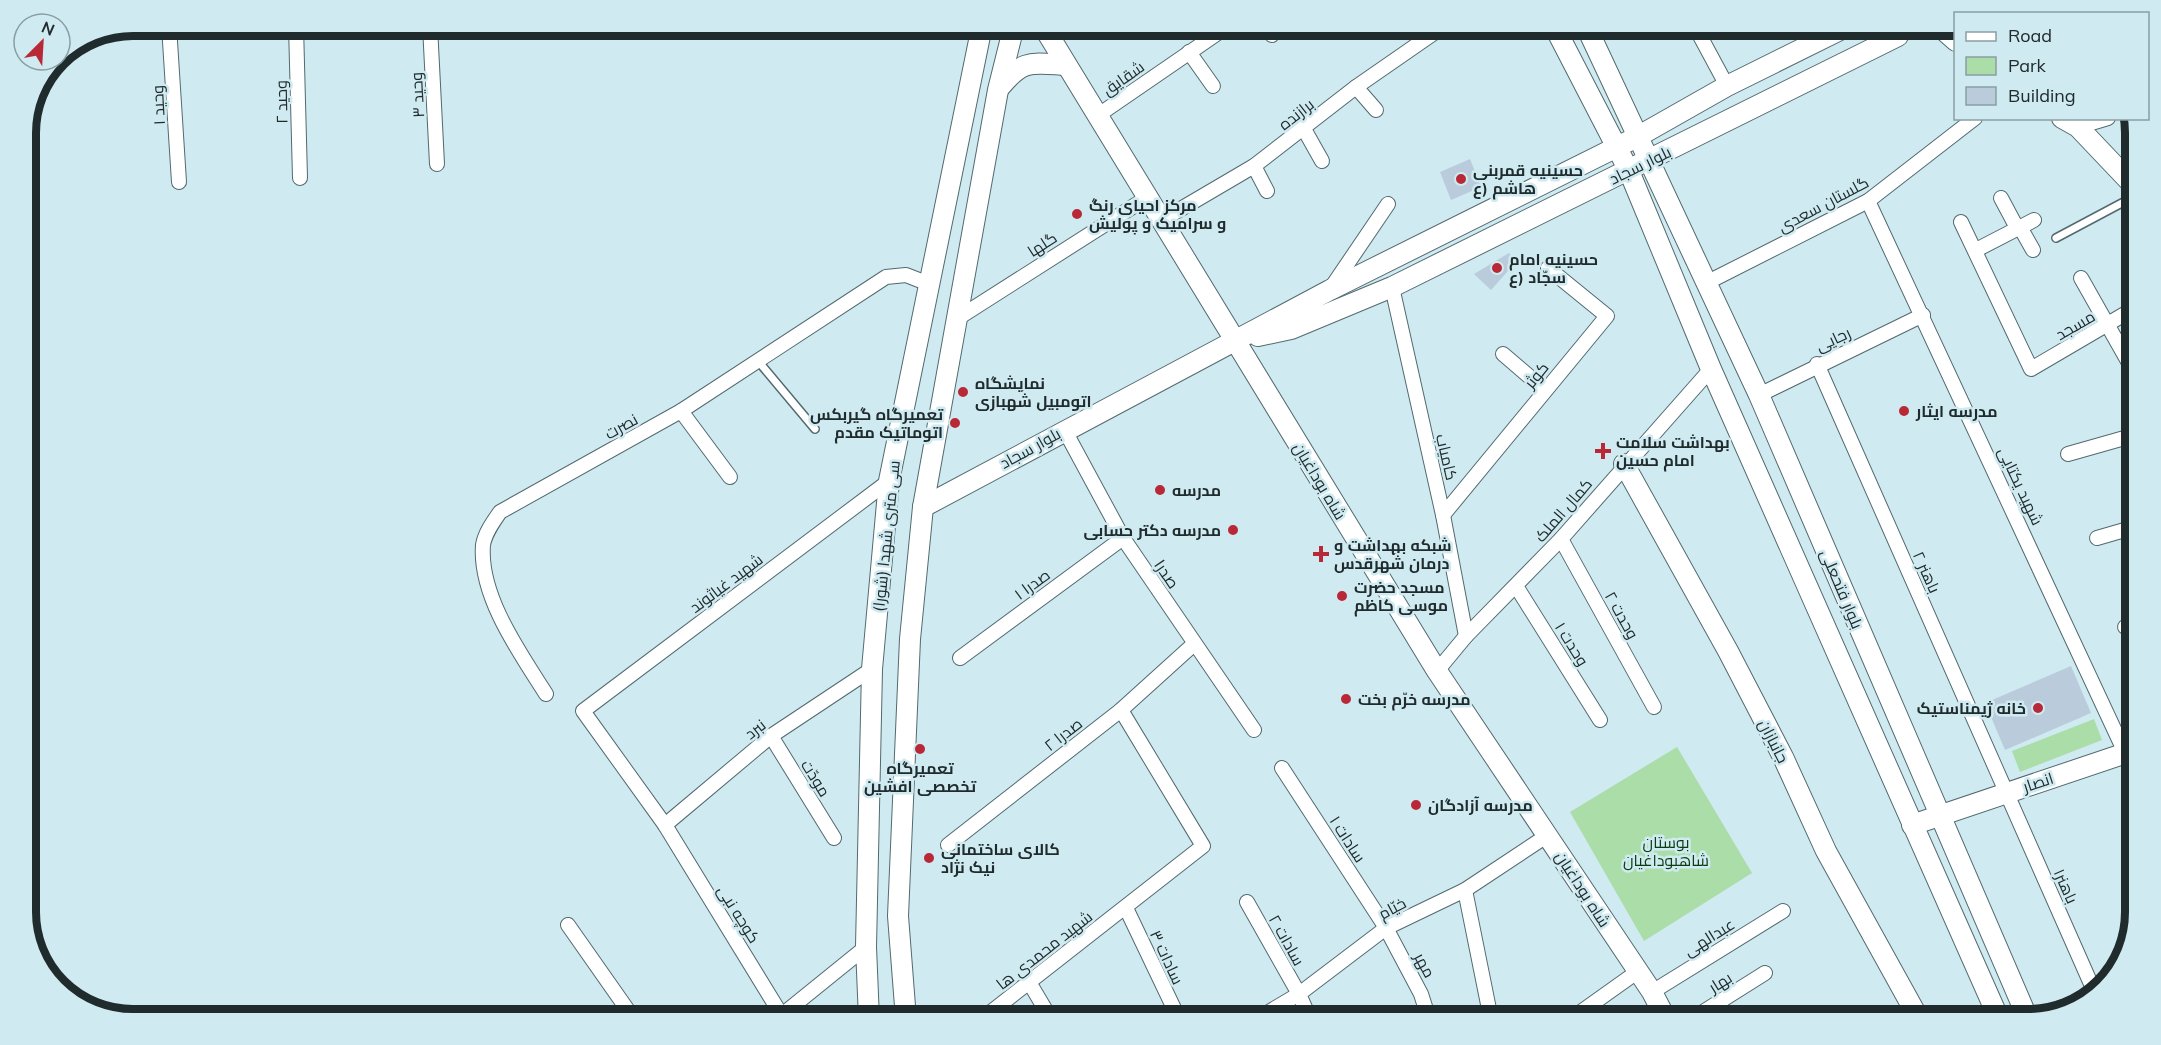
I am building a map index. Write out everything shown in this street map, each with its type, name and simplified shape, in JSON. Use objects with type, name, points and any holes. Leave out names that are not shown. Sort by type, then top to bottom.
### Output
[{"type":"main road","name":"سی متری شهدا (شورا)","points":[[869,1009],[866,947],[872,669],[889,481],[980,36]]},
{"type":"main road","name":"سی متری شهدا (شورا)","points":[[905,1009],[898,916],[903,760],[910,639],[923,507],[998,90],[1012,36]]},
{"type":"main road","name":"شاه بوداغیان","points":[[1049,36],[1437,671],[1652,992],[1660,1009]]},
{"type":"main road","points":[[1559,36],[1615,147]]},
{"type":"main road","points":[[1591,36],[1637,137]]},
{"type":"main road","name":"بلوار سجاد","points":[[923,507],[1064,429],[1330,290],[1637,137],[1809,36]]},
{"type":"main road","name":"بلوار سجاد","points":[[1235,341],[1291,329],[1392,287],[1898,36]]},
{"type":"main road","points":[[998,90],[1015,69],[1034,63],[1066,65]]},
{"type":"main road","points":[[2070,123],[2125,177]]},
{"type":"main road","name":"بلوار فتحعلی","points":[[1637,137],[1759,395],[2024,1009]]},
{"type":"main road","name":"بلوار فتحعلی","points":[[1615,147],[1629,171],[1711,369],[1994,1009]]},
{"type":"main road","points":[[1507,201],[1515,224]]},
{"type":"main road","name":"جانبازان","points":[[1624,464],[1728,651],[1783,757],[1826,851],[1912,1009]]},
{"type":"main road","name":"انصار","points":[[1912,825],[2125,753]]},
{"type":"main road","points":[[871,760],[903,760]]},
{"type":"street","name":"وحید ۱","points":[[170,36],[179,182]]},
{"type":"street","name":"وحید ۲","points":[[296,36],[300,178]]},
{"type":"street","name":"وحید ۳","points":[[430,36],[436,164]]},
{"type":"street","name":"شقایق","points":[[1097,116],[1213,36]]},
{"type":"street","name":"برازنده","points":[[1162,220],[1254,166],[1356,87],[1430,36]]},
{"type":"street","points":[[1700,36],[1727,86]]},
{"type":"street","points":[[1189,52],[1213,86]]},
{"type":"street","points":[[1356,87],[1376,110]]},
{"type":"street","name":"گلستان سعدی","points":[[1706,283],[1868,201],[1972,120]]},
{"type":"street","points":[[2070,123],[2093,120]]},
{"type":"street","points":[[1304,129],[1322,161]]},
{"type":"street","points":[[1254,166],[1268,191]]},
{"type":"street","name":"گلها","points":[[955,320],[1148,196]]},
{"type":"street","points":[[2001,198],[2033,250]]},
{"type":"street","name":"شهید یکتایی","points":[[1868,201],[2125,738]]},
{"type":"street","points":[[1330,290],[1388,204]]},
{"type":"street","points":[[1961,222],[1976,250],[2034,220]]},
{"type":"street","name":"مسجد","points":[[1976,250],[2031,369],[2125,315]]},
{"type":"street","name":"کوثر","points":[[1443,515],[1607,316],[1548,267]]},
{"type":"street","name":"نصرت","points":[[546,694],[499,618],[485,569],[483,545],[489,527],[500,512],[681,411],[886,278],[906,275],[928,284]]},
{"type":"street","points":[[2081,278],[2125,355]]},
{"type":"street","name":"کامیاب","points":[[1392,287],[1443,515],[1466,636]]},
{"type":"street","name":"رجایی","points":[[1759,395],[1818,364],[1923,315]]},
{"type":"street","points":[[1503,354],[1545,390]]},
{"type":"street","name":"باهنر ۲","points":[[1818,364],[2006,793]]},
{"type":"street","name":"کمال الملک","points":[[1437,671],[1466,636],[1561,538],[1624,464],[1711,369]]},
{"type":"street","points":[[681,411],[730,477]]},
{"type":"street","name":"صدرا","points":[[1064,429],[1123,538],[1254,730]]},
{"type":"street","points":[[2068,454],[2125,438]]},
{"type":"street","name":"شهید غیاثوند","points":[[583,711],[889,481]]},
{"type":"street","points":[[2097,538],[2125,530]]},
{"type":"street","name":"صدرا ۱","points":[[960,657],[1123,538]]},
{"type":"street","name":"وحدت ۲","points":[[1561,538],[1654,707]]},
{"type":"street","name":"وحدت ۱","points":[[1516,586],[1600,720]]},
{"type":"street","name":"صدرا ۲","points":[[948,845],[1121,710],[1194,644]]},
{"type":"street","name":"نبرد","points":[[664,825],[771,736],[872,669]]},
{"type":"street","name":"شهید محمدی ها","points":[[996,1009],[1203,846],[1121,710]]},
{"type":"street","name":"کوچه نبی","points":[[583,711],[664,825],[776,1009]]},
{"type":"street","name":"مودّت","points":[[771,736],[834,838]]},
{"type":"street","name":"سادات ۱","points":[[1282,768],[1386,928]]},
{"type":"street","name":"باهنر۱","points":[[2006,793],[2092,985]]},
{"type":"street","name":"خیّام","points":[[1275,1009],[1299,994],[1386,928],[1465,890],[1548,835]]},
{"type":"street","points":[[1465,890],[1489,1009]]},
{"type":"street","name":"سادات ۲","points":[[1247,902],[1305,1009]]},
{"type":"street","name":"سادات ۳","points":[[1126,908],[1174,1009]]},
{"type":"street","name":"عبدالهی","points":[[1652,992],[1784,911]]},
{"type":"street","points":[[568,925],[626,1009]]},
{"type":"street","name":"مهر","points":[[1386,928],[1421,994],[1426,1009]]},
{"type":"street","points":[[794,1009],[866,947]]},
{"type":"street","points":[[1586,1009],[1637,972]]},
{"type":"street","name":"بهار","points":[[1709,1009],[1765,973]]},
{"type":"street","points":[[1029,982],[1045,1009]]},
{"type":"lane","points":[[2056,238],[2125,193]]},
{"type":"lane","points":[[758,361],[815,429]]},
{"type":"green space","points":[[2094,719],[2102,740],[2020,772],[2012,751]]},
{"type":"green space","name":"بوستان شاهبوداغیان","points":[[1677,747],[1752,873],[1644,941],[1570,812]]},
{"type":"building","name":"حسینیه قمربنی هاشم (ع","points":[[1470,159],[1481,187],[1451,200],[1440,172]]},
{"type":"building","name":"حسینیه امام سجّاد (ع","points":[[1509,253],[1516,262],[1491,290],[1474,274]]},
{"type":"building","name":"خانه ژیمناستیک","points":[[2071,666],[2091,713],[2005,750],[1985,703]]},
{"type":"place","name":"حسینیه قمربنی هاشم (ع","points":[[1461,179]]},
{"type":"place","name":"مرکز احیای رنگ و سرامیک و پولیش","points":[[1077,214]]},
{"type":"place","name":"حسینیه امام سجّاد (ع","points":[[1497,268]]},
{"type":"place","name":"نمایشگاه اتومبیل شهبازی","points":[[963,392]]},
{"type":"place","name":"مدرسه ایثار","points":[[1904,411]]},
{"type":"place","name":"تعمیرگاه گیربکس اتوماتیک مقدم","points":[[955,423]]},
{"type":"place","name":"بهداشت سلامت امام حسین","points":[[1603,451]]},
{"type":"place","name":"مدرسه","points":[[1160,490]]},
{"type":"place","name":"مدرسه دکتر حسابی","points":[[1233,530]]},
{"type":"place","name":"شبکه بهداشت و درمان شهرقدس","points":[[1321,554]]},
{"type":"place","name":"مسجد حضرت موسی کاظم","points":[[1342,596]]},
{"type":"place","name":"مدرسه خرّم بخت","points":[[1346,699]]},
{"type":"place","name":"خانه ژیمناستیک","points":[[2038,708]]},
{"type":"place","name":"تعمیرگاه تخصصی افشین","points":[[920,749]]},
{"type":"place","name":"مدرسه آزادگان","points":[[1416,805]]},
{"type":"place","name":"کالای ساختمانی نیک نژاد","points":[[929,858]]}]
